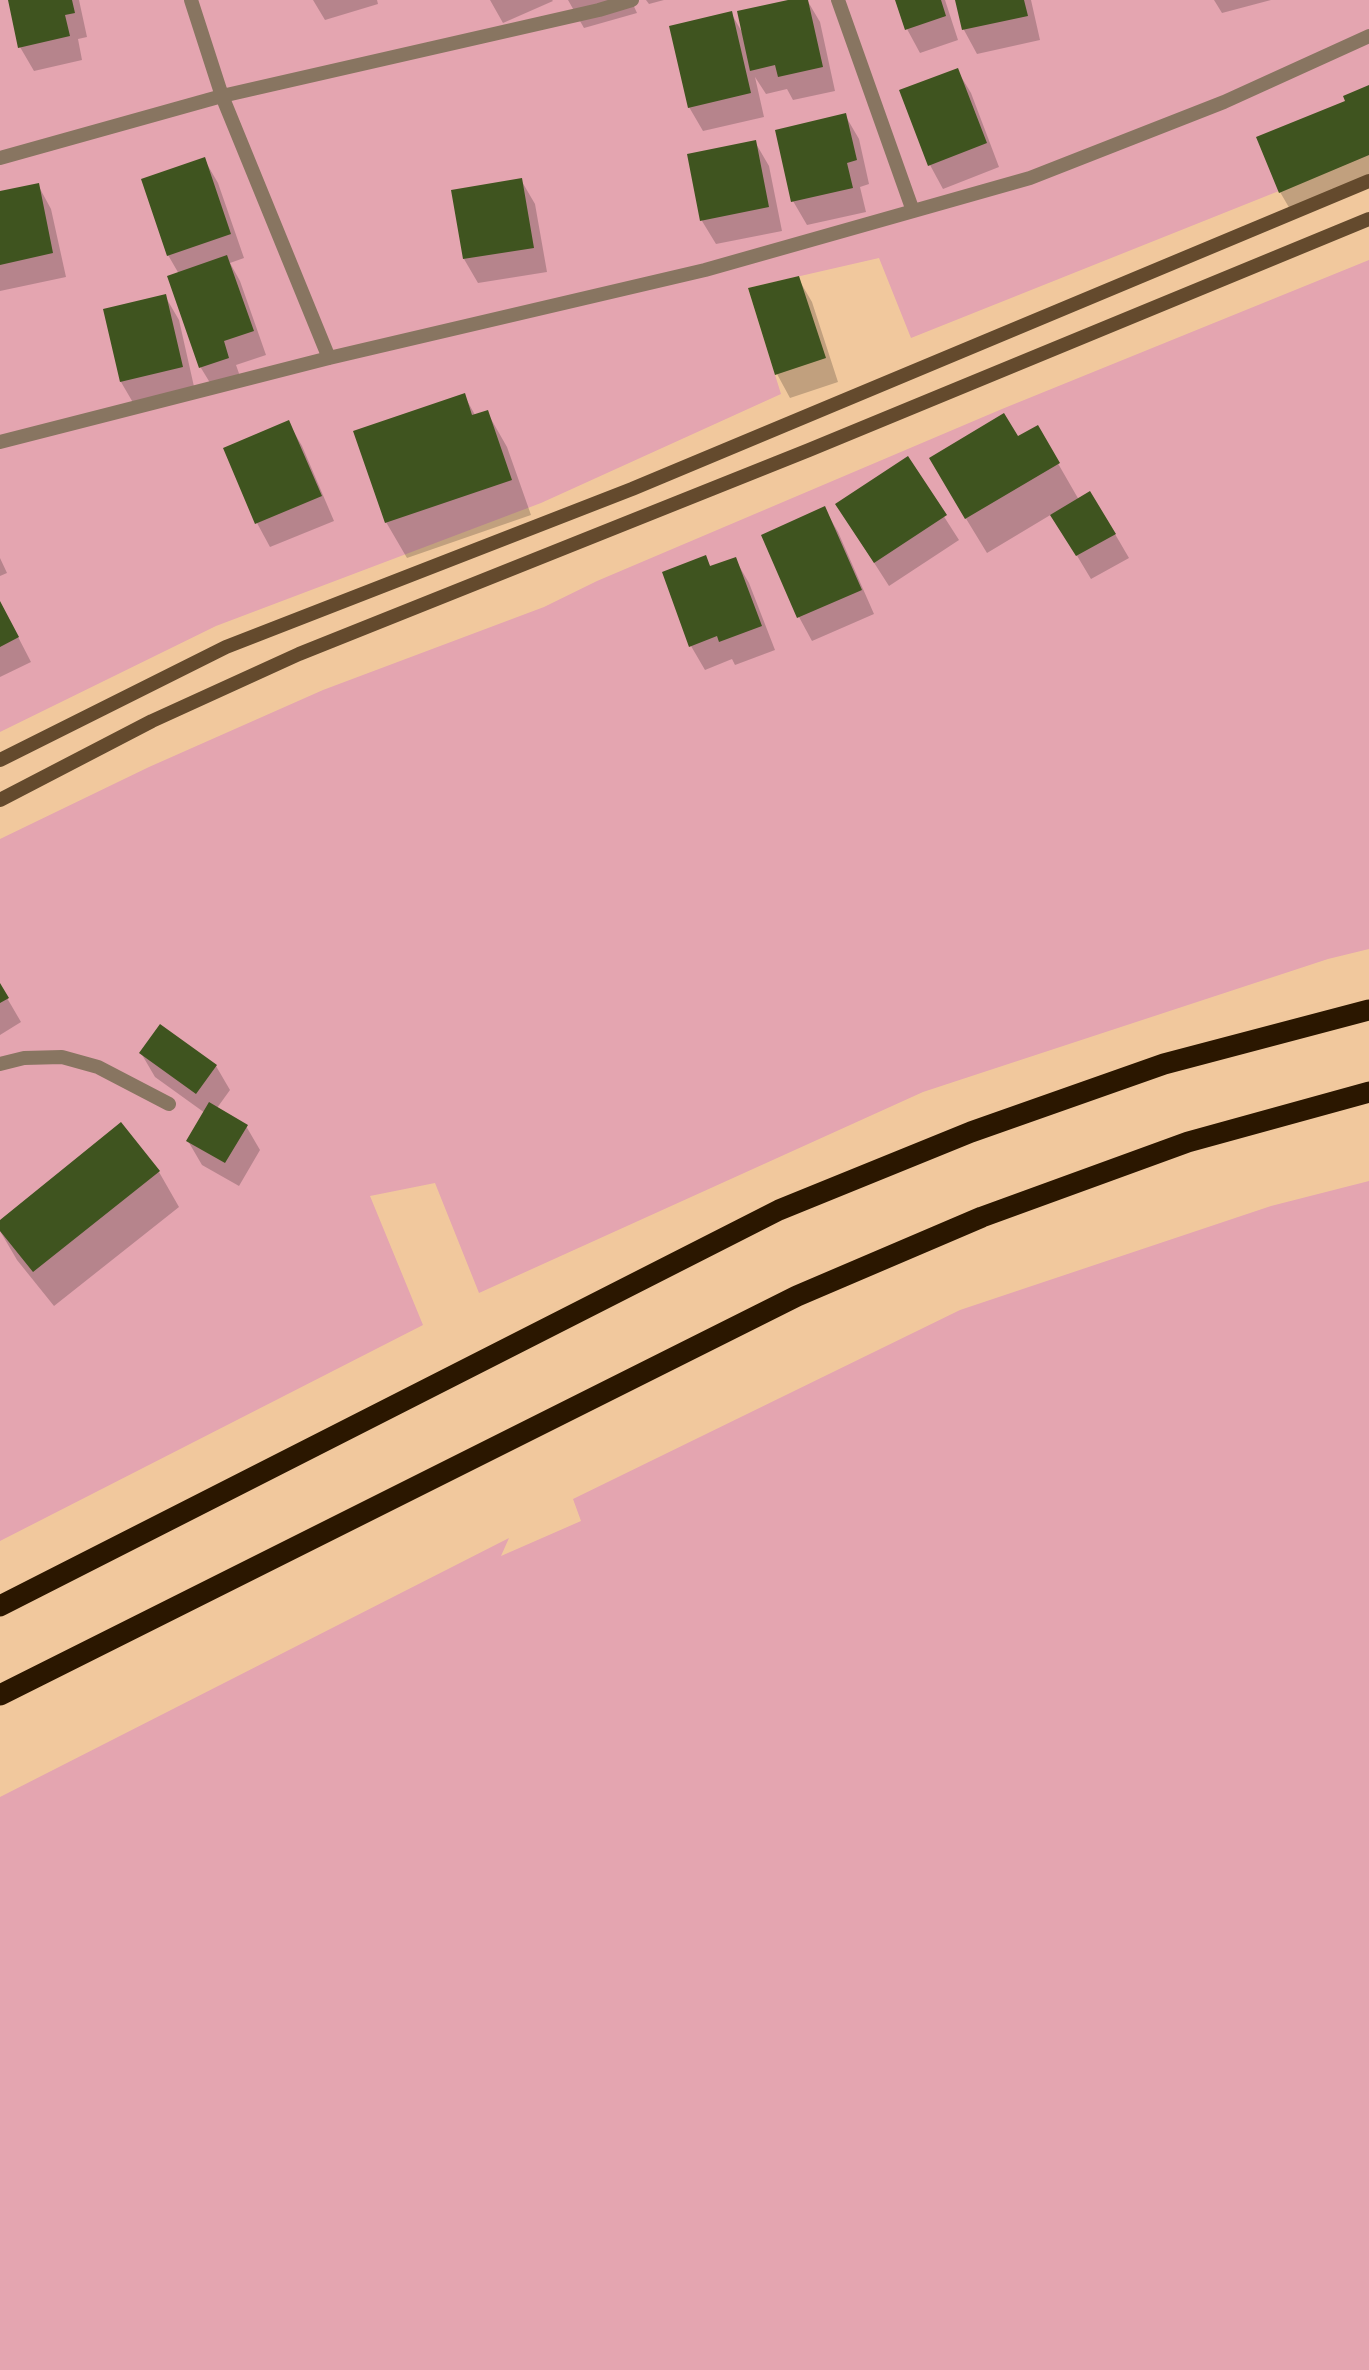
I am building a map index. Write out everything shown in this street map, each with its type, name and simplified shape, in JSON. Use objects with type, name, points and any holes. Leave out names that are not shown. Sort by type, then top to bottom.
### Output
[{"type":"highway","points":[[0,1605],[779,1210],[971,1132],[1164,1064],[1369,1010]]},
{"type":"highway","points":[[0,1695],[797,1296],[982,1217],[1175,1147],[1369,1091]]},
{"type":"main road","points":[[0,760],[226,647],[632,489],[1369,181]]},
{"type":"main road","points":[[0,800],[152,721],[299,654],[810,450],[1369,219]]},
{"type":"street","points":[[191,0],[222,96],[329,358]]},
{"type":"street","points":[[0,158],[222,96],[632,0]]},
{"type":"street","points":[[838,0],[913,211]]},
{"type":"street","points":[[0,442],[329,358],[705,270],[1030,178],[1224,103],[1369,36]]},
{"type":"street","points":[[0,1064],[24,1058],[62,1057],[97,1067],[169,1104]]},
{"type":"shaded area","points":[[0,0],[1369,0],[1369,155],[911,338],[879,258],[748,288],[781,394],[541,503],[216,626],[0,732]]},
{"type":"shaded area","points":[[1369,260],[1369,949],[1328,959],[923,1092],[479,1293],[435,1183],[370,1196],[423,1325],[0,1541],[0,839],[149,767],[323,690],[544,607],[597,581],[1002,409]]},
{"type":"shaded area","points":[[1369,1181],[1369,2370],[0,2370],[0,1797],[509,1538],[501,1556],[581,1521],[573,1499],[960,1310],[1271,1206]]},
{"type":"building","points":[[8,0],[72,0],[75,13],[65,15],[70,36],[18,48]]},
{"type":"building","points":[[788,0],[808,0],[823,67],[778,77],[775,65],[750,71],[737,11]]},
{"type":"building","points":[[895,0],[941,0],[946,16],[905,30]]},
{"type":"building","points":[[955,0],[1024,0],[1028,16],[962,30]]},
{"type":"building","points":[[732,11],[751,93],[688,108],[669,26]]},
{"type":"building","points":[[958,68],[987,143],[928,166],[899,90]]},
{"type":"building","points":[[1369,85],[1369,155],[1279,193],[1256,137],[1345,101],[1343,96]]},
{"type":"building","points":[[846,113],[857,160],[847,163],[853,188],[791,202],[775,130]]},
{"type":"building","points":[[756,140],[769,207],[700,221],[687,154]]},
{"type":"building","points":[[205,157],[231,234],[167,256],[141,179]]},
{"type":"building","points":[[522,178],[534,248],[463,259],[451,190]]},
{"type":"building","points":[[39,183],[53,253],[0,265],[0,191]]},
{"type":"building","points":[[227,255],[254,331],[224,341],[229,358],[199,368],[167,276]]},
{"type":"building","points":[[799,276],[826,358],[775,375],[748,288]]},
{"type":"building","points":[[166,294],[183,367],[120,382],[103,309]]},
{"type":"building","points":[[465,393],[472,415],[488,410],[512,480],[385,523],[353,431]]},
{"type":"building","points":[[1004,413],[1018,436],[1038,425],[1060,463],[965,519],[929,458]]},
{"type":"building","points":[[289,420],[322,496],[255,524],[223,448]]},
{"type":"building","points":[[908,456],[947,515],[874,563],[835,504]]},
{"type":"building","points":[[1090,491],[1116,534],[1076,556],[1050,515]]},
{"type":"building","points":[[825,506],[862,590],[797,618],[761,535]]},
{"type":"building","points":[[706,555],[710,566],[736,557],[762,626],[719,642],[717,636],[689,647],[662,572]]},
{"type":"building","points":[[0,601],[19,637],[0,647]]},
{"type":"building","points":[[0,983],[9,998],[0,1003]]},
{"type":"building","points":[[160,1024],[217,1065],[196,1094],[139,1053]]},
{"type":"building","points":[[209,1102],[248,1125],[225,1163],[186,1141]]},
{"type":"building","points":[[121,1122],[160,1171],[33,1272],[0,1231],[0,1220]]}]
